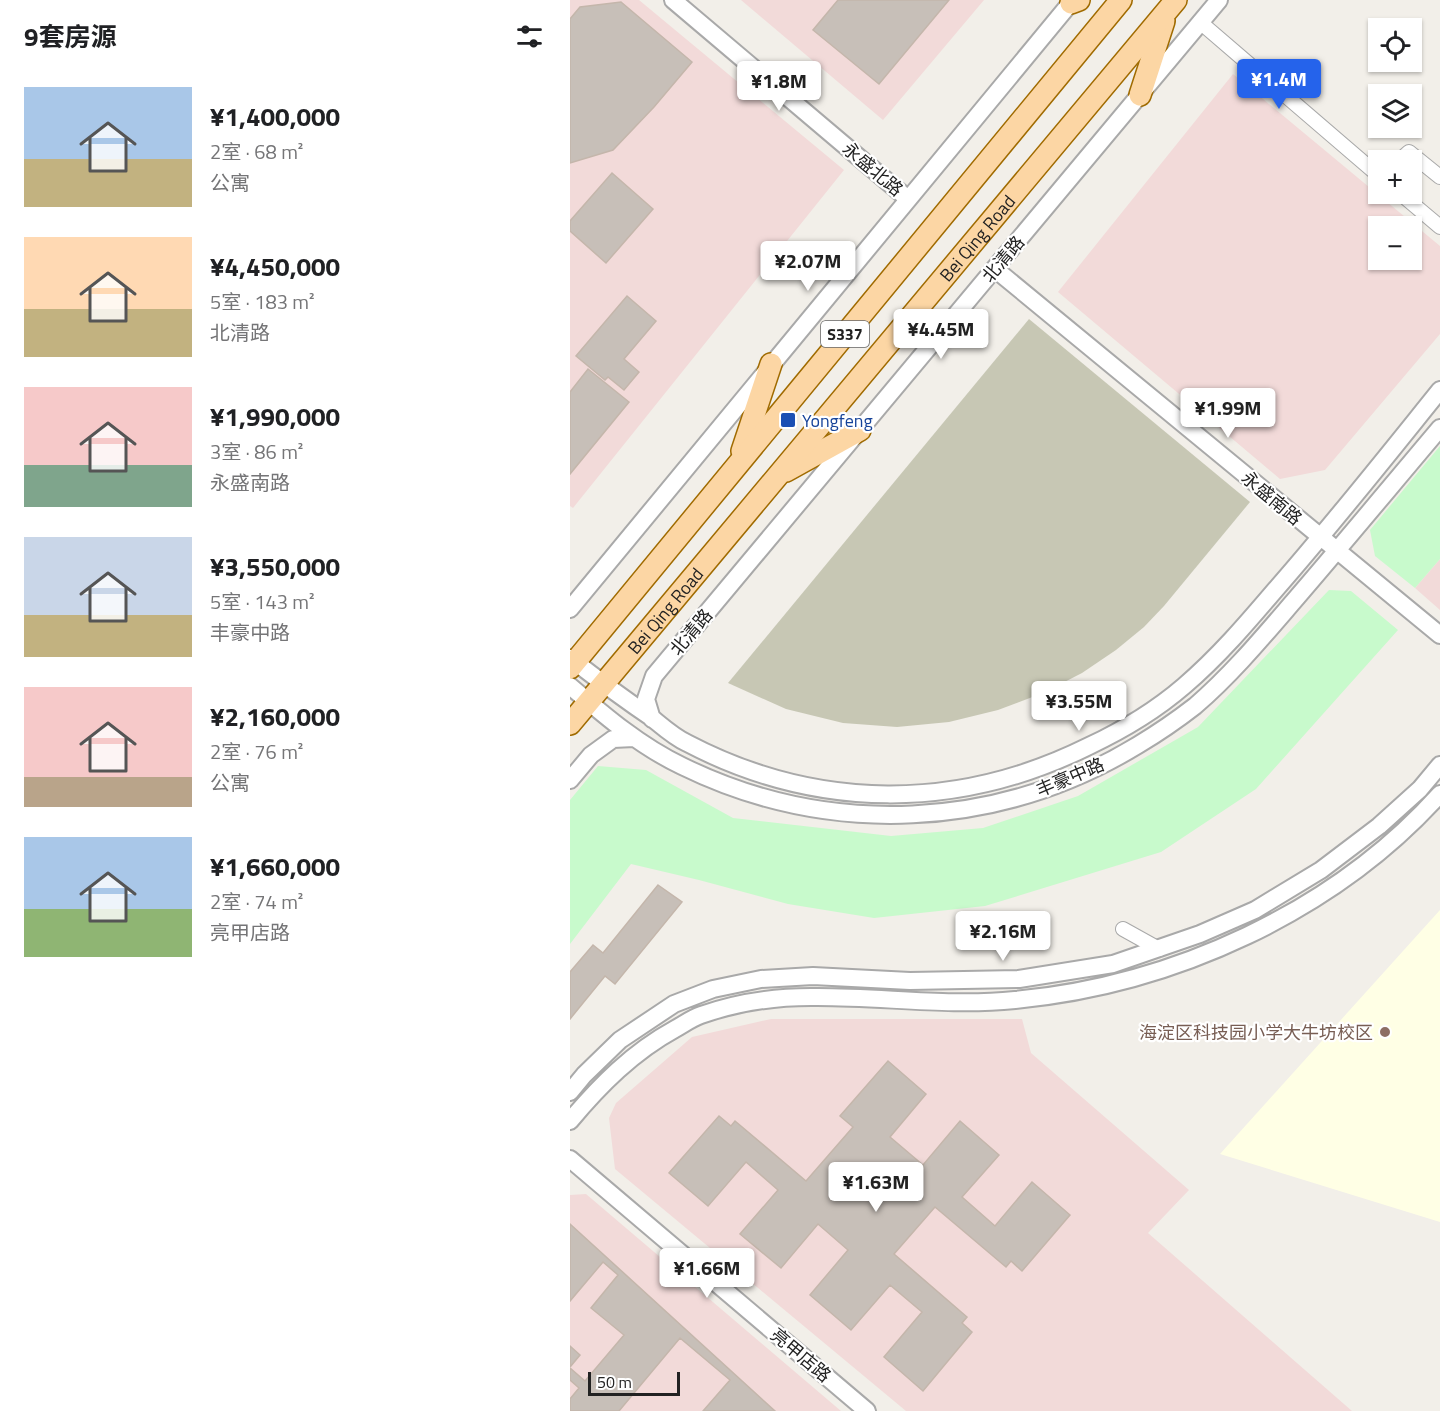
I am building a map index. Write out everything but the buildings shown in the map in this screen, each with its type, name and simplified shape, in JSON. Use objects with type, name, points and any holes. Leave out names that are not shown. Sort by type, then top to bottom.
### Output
[{"type":"main road","name":"Bei Qing Road","points":[[572,663],[1121,0]]},
{"type":"main road","name":"Bei Qing Road","points":[[570,724],[1172,6]]},
{"type":"main road","points":[[1140,95],[1172,6]]},
{"type":"main road","points":[[738,464],[771,364]]},
{"type":"main road","points":[[775,478],[860,430]]},
{"type":"street","name":"永盛北路","points":[[673,0],[908,199]]},
{"type":"street","name":"北清路","points":[[652,718],[646,699],[654,676],[1219,0]]},
{"type":"street","points":[[570,609],[1074,1]]},
{"type":"street","points":[[1200,22],[1368,166]]},
{"type":"street","points":[[1422,163],[1440,177]]},
{"type":"street","points":[[1413,204],[1440,227]]},
{"type":"street","name":"永盛南路","points":[[995,269],[1440,635]]},
{"type":"street","name":"丰豪中路","points":[[572,663],[684,742],[718,758],[798,784],[864,795],[899,796],[951,790],[1022,775],[1060,760],[1144,717],[1183,687],[1221,652],[1321,538],[1440,390]]},
{"type":"street","name":"丰豪中路","points":[[570,686],[634,738],[681,766],[755,795],[814,809],[862,814],[931,814],[969,810],[1007,801],[1048,788],[1096,768],[1158,733],[1194,706],[1239,664],[1337,552],[1440,428]]},
{"type":"street","points":[[570,780],[591,755],[613,740],[634,738]]},
{"type":"street","points":[[570,1092],[620,1040],[674,1004],[713,988],[761,979],[813,976],[910,981],[1019,979],[1113,964],[1159,949],[1256,910],[1321,870],[1379,826],[1419,789],[1440,765]]},
{"type":"street","points":[[570,1121],[611,1076],[650,1043],[700,1016],[754,1001],[811,997],[953,1003],[1026,999],[1071,993],[1125,980],[1229,944],[1265,927],[1330,888],[1383,849],[1440,794]]},
{"type":"street","points":[[1123,929],[1159,949]]},
{"type":"street","name":"亮甲店路","points":[[570,1159],[867,1411]]},
{"type":"shaded area","points":[[570,0],[639,0],[844,170],[573,508],[570,506]]},
{"type":"shaded area","points":[[741,0],[984,0],[883,120]]},
{"type":"shaded area","points":[[1233,74],[1368,186],[1368,204],[1389,204],[1404,216],[1368,216],[1368,270],[1422,270],[1422,231],[1440,246],[1440,334],[1325,470],[1280,479],[1058,292]]},
{"type":"shaded area","points":[[1029,319],[1250,502],[1164,606],[1144,627],[1116,650],[1082,673],[1043,693],[998,710],[949,722],[897,727],[843,723],[786,709],[728,683]]},
{"type":"shaded area","points":[[1440,559],[1440,610],[1415,588]]},
{"type":"shaded area","name":"海淀区科技园小学大牛坊校区","points":[[1440,910],[1440,1222],[1220,1154]]},
{"type":"shaded area","points":[[771,1019],[1022,1019],[1031,1053],[1189,1190],[1148,1233],[1352,1411],[906,1411],[615,1169],[609,1118],[616,1103],[692,1037]]},
{"type":"shaded area","points":[[586,1194],[841,1411],[570,1411],[570,1195]]},
{"type":"green space","points":[[1440,446],[1440,559],[1415,588],[1375,556],[1370,530]]},
{"type":"green space","points":[[1329,590],[1351,591],[1398,630],[1256,789],[1161,852],[985,906],[874,918],[788,904],[631,864],[570,944],[570,800],[598,766],[646,770],[733,818],[891,836],[983,828],[1078,796],[1198,727]]},
{"type":"place","name":"Yongfeng","points":[[788,420]]},
{"type":"place","name":"海淀区科技园小学大牛坊校区","points":[[1385,1032]]}]
